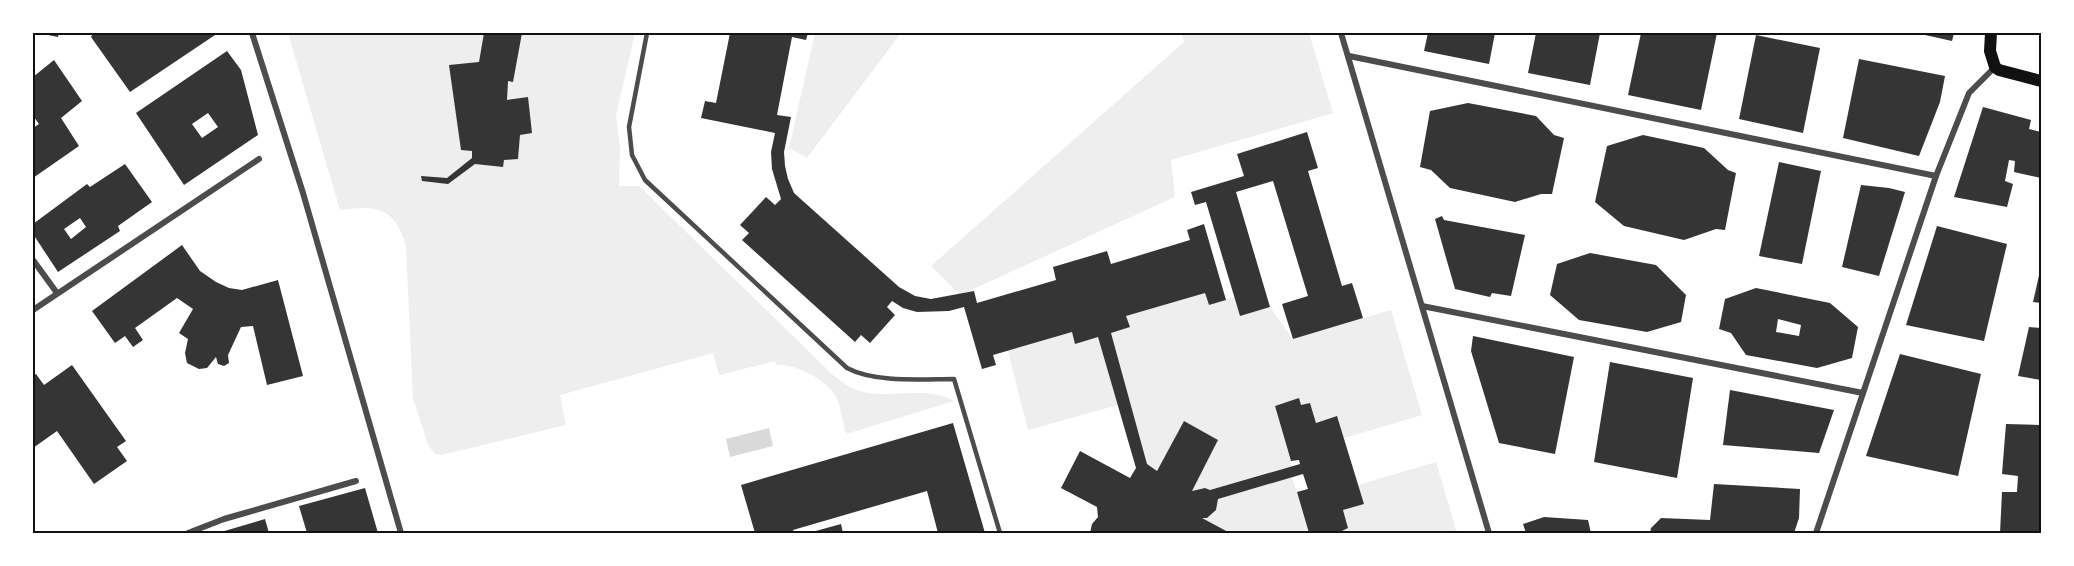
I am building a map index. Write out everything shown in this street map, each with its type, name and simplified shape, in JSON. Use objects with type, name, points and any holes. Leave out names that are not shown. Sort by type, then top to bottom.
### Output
[{"type":"main road","points":[[1991,33],[1990,57],[1995,67],[2041,81]]},
{"type":"street","points":[[252,33],[303,193],[401,533]]},
{"type":"street","points":[[1341,33],[1489,533]]},
{"type":"street","points":[[1348,56],[1936,176]]},
{"type":"street","points":[[1816,533],[1936,176],[1969,93],[1995,67]]},
{"type":"street","points":[[33,310],[259,159]]},
{"type":"street","points":[[33,260],[57,293]]},
{"type":"street","points":[[1422,306],[1863,393]]},
{"type":"street","points":[[188,533],[224,519],[356,481]]},
{"type":"lane","points":[[647,33],[629,127],[632,154],[645,180],[847,368],[859,374],[906,379],[954,379],[1000,533]]},
{"type":"shaded area","points":[[288,33],[635,33],[616,115],[620,148],[619,186],[639,186],[846,385],[868,393],[931,394],[954,401],[846,434],[836,397],[826,385],[810,374],[792,366],[776,365],[775,361],[719,375],[713,353],[560,395],[566,425],[441,455],[435,454],[428,445],[413,398],[406,245],[395,222],[382,211],[364,208],[340,210]]},
{"type":"shaded area","points":[[815,33],[901,33],[807,158],[789,148]]},
{"type":"shaded area","points":[[1182,33],[1309,33],[1333,113],[1171,160],[1175,197],[960,295],[931,266],[1184,42]]},
{"type":"shaded area","points":[[1205,293],[1209,305],[1234,297],[1240,316],[1270,307],[1293,339],[1391,310],[1422,415],[1344,438],[1337,417],[1316,423],[1310,403],[1301,405],[1299,399],[1275,406],[1292,466],[1210,490],[1205,488],[1192,491],[1218,440],[1184,421],[1157,471],[1147,464],[1111,333],[1130,327],[1126,316]]},
{"type":"shaded area","points":[[1072,332],[1075,343],[1098,337],[1118,405],[1028,430],[1008,351]]},
{"type":"shaded area","points":[[769,428],[773,446],[730,457],[726,439]]},
{"type":"shaded area","points":[[1436,462],[1457,533],[1338,533],[1348,528],[1343,510],[1364,504],[1358,485]]},
{"type":"shaded area","points":[[1292,477],[1309,533],[1230,533],[1202,518],[1207,518],[1216,510],[1218,499]]},
{"type":"building","points":[[38,33],[59,33],[58,37]]},
{"type":"building","points":[[93,33],[134,33],[137,35],[139,33],[218,33],[130,92],[91,37]]},
{"type":"building","points":[[484,33],[522,33],[513,82],[508,81],[507,100],[528,97],[532,133],[520,135],[518,159],[504,160],[503,167],[475,164],[448,184],[422,181],[421,176],[447,178],[472,158],[472,151],[461,150],[449,65],[479,62]]},
{"type":"building","points":[[730,33],[808,33],[806,40],[792,37],[777,115],[791,117],[784,152],[788,179],[794,193],[899,287],[915,296],[931,299],[974,291],[977,303],[1056,280],[1053,267],[1107,251],[1111,264],[1190,240],[1187,230],[1204,224],[1226,300],[1209,305],[1205,293],[1126,316],[1130,327],[1111,333],[1147,464],[1157,471],[1184,421],[1218,440],[1192,491],[1205,488],[1210,490],[1300,464],[1299,460],[1291,461],[1275,406],[1299,398],[1301,405],[1310,403],[1316,423],[1337,416],[1364,504],[1343,510],[1348,528],[1338,533],[1309,533],[1297,492],[1308,489],[1303,474],[1218,499],[1216,510],[1207,518],[1202,518],[1230,533],[1090,533],[1092,524],[1098,517],[1097,507],[1061,488],[1080,451],[1130,478],[1136,468],[1098,337],[1075,344],[1072,332],[993,355],[996,365],[982,369],[964,307],[949,311],[917,312],[903,308],[892,301],[887,307],[895,315],[870,343],[861,335],[855,342],[742,240],[749,233],[740,225],[766,197],[775,205],[781,199],[772,169],[771,152],[775,133],[701,118],[705,101],[716,103]]},
{"type":"building","points":[[1428,33],[1495,33],[1489,64],[1424,51]]},
{"type":"building","points":[[1536,33],[1600,33],[1590,85],[1528,73]]},
{"type":"building","points":[[1641,33],[1717,33],[1701,110],[1628,95]]},
{"type":"building","points":[[1916,33],[1954,33],[1952,41]]},
{"type":"building","points":[[1756,35],[1820,48],[1803,133],[1739,119]]},
{"type":"building","points":[[227,51],[241,70],[258,135],[184,185],[136,113]],"holes":[[[208,113],[218,127],[202,138],[192,124]]]},
{"type":"building","points":[[1859,59],[1945,76],[1940,102],[1919,156],[1843,138]]},
{"type":"building","points":[[54,60],[82,101],[61,118],[79,146],[33,178],[33,128],[39,124],[33,116],[33,77]]},
{"type":"building","points":[[1468,103],[1536,116],[1554,135],[1564,138],[1552,194],[1541,194],[1515,202],[1450,188],[1431,170],[1420,167],[1430,111]]},
{"type":"building","points":[[1983,107],[2031,120],[2029,129],[2041,132],[2041,178],[2014,172],[2015,161],[2009,160],[2005,181],[2013,184],[2007,207],[1954,197]]},
{"type":"building","points":[[1307,132],[1318,168],[1308,171],[1342,286],[1352,283],[1363,318],[1293,339],[1282,304],[1308,296],[1273,181],[1236,192],[1270,307],[1240,316],[1206,202],[1195,205],[1191,192],[1244,176],[1237,154]]},
{"type":"building","points":[[1643,135],[1704,148],[1728,170],[1736,173],[1725,230],[1716,229],[1684,240],[1624,226],[1595,202],[1607,146]]},
{"type":"building","points":[[1779,162],[1821,171],[1802,264],[1759,256]]},
{"type":"building","points":[[125,164],[152,202],[118,226],[120,231],[58,272],[33,234],[33,224],[87,184],[90,187]],"holes":[[[80,218],[86,227],[71,239],[64,229]]]},
{"type":"building","points":[[1861,185],[1905,192],[1879,276],[1842,267]]},
{"type":"building","points":[[1442,216],[1444,220],[1525,235],[1511,296],[1492,293],[1490,297],[1455,289],[1435,219]]},
{"type":"building","points":[[1937,226],[2007,244],[1984,341],[1906,325]]},
{"type":"building","points":[[182,245],[200,271],[229,288],[242,290],[278,280],[303,376],[267,385],[253,326],[241,327],[228,355],[229,363],[224,366],[218,364],[216,357],[207,368],[199,369],[187,363],[185,353],[188,339],[179,333],[193,309],[177,298],[135,328],[143,340],[133,347],[125,336],[115,343],[92,311]]},
{"type":"building","points":[[1590,253],[1656,265],[1686,295],[1681,322],[1647,332],[1579,320],[1550,295],[1557,264]]},
{"type":"building","points":[[2041,271],[2041,303],[2033,302]]},
{"type":"building","points":[[1756,288],[1830,303],[1858,327],[1852,358],[1817,368],[1746,355],[1731,333],[1719,329],[1725,299]],"holes":[[[1778,319],[1801,325],[1799,336],[1776,332]]]},
{"type":"building","points":[[2029,327],[2041,328],[2041,380],[2018,376]]},
{"type":"building","points":[[1473,336],[1574,357],[1555,454],[1499,443],[1471,351]]},
{"type":"building","points":[[1900,354],[1981,374],[1958,476],[1866,456]]},
{"type":"building","points":[[1610,362],[1693,378],[1677,478],[1594,462]]},
{"type":"building","points":[[72,365],[126,441],[117,447],[127,461],[94,484],[57,431],[33,448],[33,376],[36,374],[44,385]]},
{"type":"building","points":[[1730,390],[1834,410],[1819,453],[1723,445]]},
{"type":"building","points":[[953,423],[985,533],[938,533],[927,491],[793,530],[794,533],[755,533],[741,485]]},
{"type":"building","points":[[2006,424],[2041,425],[2041,533],[2000,533],[2002,492],[2017,492],[2018,476],[2002,474]]},
{"type":"building","points":[[1714,484],[1800,489],[1799,518],[1794,533],[1650,533],[1651,528],[1661,518],[1710,520]]},
{"type":"building","points":[[365,488],[378,533],[307,533],[299,506]]},
{"type":"building","points":[[1544,517],[1588,520],[1591,533],[1526,533],[1523,524]]},
{"type":"building","points":[[265,519],[269,533],[221,533],[221,532]]},
{"type":"building","points":[[841,524],[843,533],[812,533],[812,532]]}]
